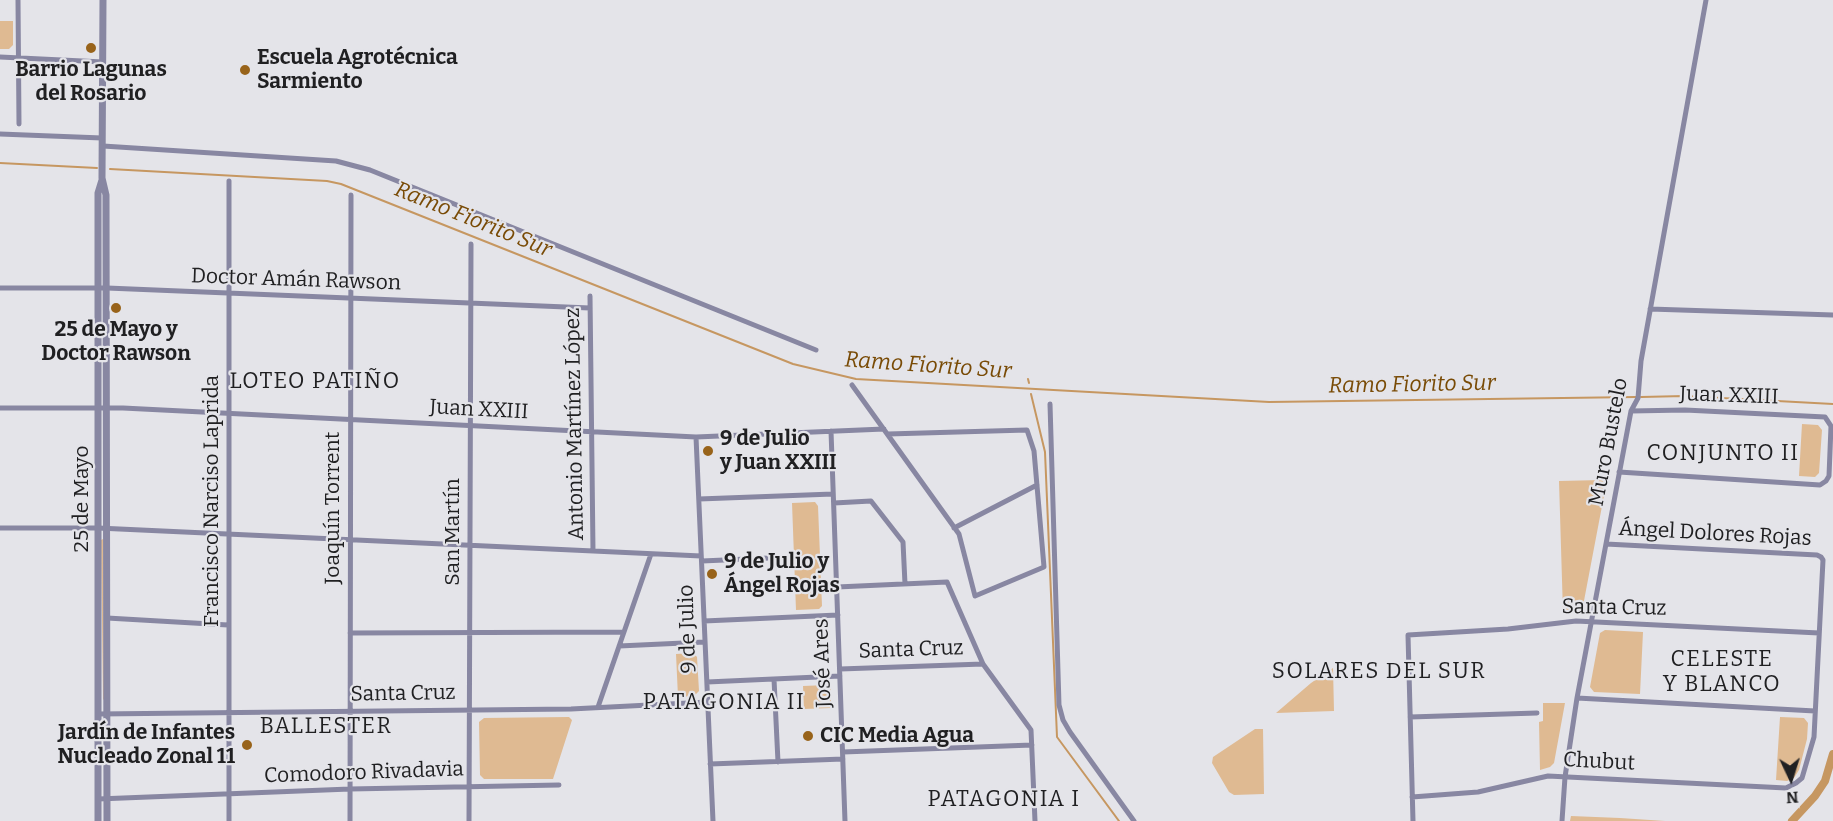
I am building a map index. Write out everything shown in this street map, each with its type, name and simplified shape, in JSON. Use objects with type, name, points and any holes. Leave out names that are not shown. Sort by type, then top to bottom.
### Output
[{"type":"street","points":[[18,0],[19,124]]},
{"type":"street","name":"25 de Mayo","points":[[98,821],[98,193],[102,177],[103,142],[103,0]]},
{"type":"street","name":"Muro Bustelo","points":[[1562,821],[1565,777],[1577,698],[1631,411],[1638,398],[1641,361],[1706,0]]},
{"type":"street","points":[[0,57],[103,62]]},
{"type":"street","points":[[0,134],[336,161],[370,170],[816,350]]},
{"type":"street","name":"25 de Mayo","points":[[102,177],[106,195],[107,288],[107,821]]},
{"type":"street","name":"Francisco Narciso Laprida","points":[[229,181],[229,821]]},
{"type":"street","name":"Joaquín Torrent","points":[[350,821],[351,195]]},
{"type":"street","name":"San Martín","points":[[469,821],[471,244]]},
{"type":"street","name":"Doctor Amán Rawson","points":[[0,288],[107,288],[590,308]]},
{"type":"street","name":"Antonio Martínez López","points":[[590,296],[593,551]]},
{"type":"street","points":[[1650,309],[1833,315]]},
{"type":"street","points":[[852,385],[954,528],[959,534],[975,596],[1044,567],[1037,485],[954,528]]},
{"type":"street","points":[[1050,404],[1059,705],[1063,720],[1070,732],[1134,821]]},
{"type":"street","name":"Juan XXIII","points":[[0,408],[107,408],[230,413],[696,437],[831,431],[1027,430],[1034,451],[1037,485]]},
{"type":"street","name":"Juan XXIII","points":[[1619,472],[1820,485],[1826,481],[1828,476],[1832,426],[1825,417],[1685,410],[1631,411]]},
{"type":"street","name":"José Ares","points":[[831,431],[846,821]]},
{"type":"street","name":"9 de Julio","points":[[696,437],[712,821]]},
{"type":"street","points":[[699,499],[833,494]]},
{"type":"street","points":[[834,503],[871,501],[903,542],[905,584]]},
{"type":"street","points":[[0,528],[107,528],[651,554],[702,559],[791,557]]},
{"type":"street","name":"Ángel Dolores Rojas","points":[[1606,544],[1817,555],[1823,560],[1820,633]]},
{"type":"street","points":[[598,707],[651,554]]},
{"type":"street","points":[[837,587],[947,582],[983,664],[1031,729],[1035,821]]},
{"type":"street","points":[[704,621],[838,615]]},
{"type":"street","points":[[107,618],[228,625]]},
{"type":"street","name":"Santa Cruz","points":[[1410,717],[1408,635],[1502,629],[1576,621],[1820,633]]},
{"type":"street","points":[[350,633],[624,632]]},
{"type":"street","points":[[1577,698],[1815,711],[1820,633]]},
{"type":"street","points":[[619,646],[705,642]]},
{"type":"street","name":"Santa Cruz","points":[[840,669],[983,664]]},
{"type":"street","name":"Santa Cruz","points":[[707,682],[840,676]]},
{"type":"street","points":[[774,679],[778,762]]},
{"type":"street","name":"Santa Cruz","points":[[98,714],[469,710],[708,702]]},
{"type":"street","name":"Chubut","points":[[1412,797],[1478,792],[1548,776],[1786,788],[1796,783],[1805,772],[1812,747],[1815,711]]},
{"type":"street","points":[[1413,821],[1410,717],[1537,713]]},
{"type":"street","points":[[843,752],[1032,745]]},
{"type":"street","points":[[710,764],[843,759]]},
{"type":"street","name":"Comodoro Rivadavia","points":[[98,799],[350,789],[559,785]]},
{"type":"shaded area","points":[[0,21],[13,21],[13,45],[9,49],[0,49]]},
{"type":"shaded area","points":[[1802,424],[1818,425],[1822,430],[1819,473],[1815,477],[1799,476]]},
{"type":"shaded area","points":[[1602,480],[1606,485],[1583,606],[1579,611],[1563,613],[1559,481]]},
{"type":"shaded area","points":[[815,502],[818,506],[822,606],[819,609],[796,610],[792,503]]},
{"type":"shaded area","points":[[103,539],[104,699],[103,700],[101,540]]},
{"type":"shaded area","points":[[1605,630],[1643,632],[1640,694],[1594,692],[1590,687],[1600,633]]},
{"type":"shaded area","points":[[693,653],[697,657],[699,691],[694,696],[678,697],[676,654]]},
{"type":"shaded area","points":[[1333,668],[1334,711],[1276,713],[1311,683]]},
{"type":"shaded area","points":[[827,685],[831,689],[831,708],[804,709],[803,686]]},
{"type":"shaded area","points":[[1543,703],[1565,703],[1554,763],[1540,770],[1539,722],[1543,721]]},
{"type":"shaded area","points":[[569,717],[572,720],[553,779],[484,779],[480,775],[479,722],[484,718]]},
{"type":"shaded area","points":[[1780,717],[1804,718],[1808,723],[1807,739],[1799,770],[1794,778],[1787,781],[1776,780]]},
{"type":"shaded area","points":[[1255,729],[1263,729],[1264,794],[1234,795],[1229,792],[1212,763],[1213,757]]},
{"type":"shaded area","points":[[1571,816],[1620,818],[1665,821],[1570,821]]},
{"type":"waterway","name":"Ramo Fiorito Sur","points":[[0,163],[97,168]]},
{"type":"waterway","name":"Ramo Fiorito Sur","points":[[110,169],[327,181],[341,184],[793,364],[856,379],[1269,402],[1636,397]]},
{"type":"waterway","points":[[1028,379],[1029,383]]},
{"type":"waterway","points":[[1031,394],[1045,452],[1057,737],[1119,821]]},
{"type":"waterway","name":"Ramo Fiorito Sur","points":[[1641,397],[1684,396],[1833,404]]},
{"type":"waterway","points":[[1792,821],[1815,796],[1825,781],[1833,754]]},
{"type":"place","name":"Barrio Lagunas del Rosario","points":[[91,48]]},
{"type":"place","name":"Escuela Agrotécnica Sarmiento","points":[[245,70]]},
{"type":"place","name":"25 de Mayo y Doctor Rawson","points":[[116,308]]},
{"type":"place","name":"9 de Julio y Juan XXIII","points":[[708,451]]},
{"type":"place","name":"9 de Julio y Ángel Rojas","points":[[712,574]]},
{"type":"place","name":"CIC Media Agua","points":[[808,736]]},
{"type":"place","name":"Jardín de Infantes Nucleado Zonal 11","points":[[247,745]]},
{"type":"district","name":"LOTEO PATIÑO","points":[[315,382]]},
{"type":"district","name":"CONJUNTO II","points":[[1723,454]]},
{"type":"district","name":"SOLARES DEL SUR","points":[[1379,672]]},
{"type":"district","name":"CELESTE Y BLANCO","points":[[1722,672]]},
{"type":"district","name":"PATAGONIA II","points":[[724,703]]},
{"type":"district","name":"BALLESTER","points":[[326,727]]},
{"type":"district","name":"PATAGONIA I","points":[[1004,800]]}]
